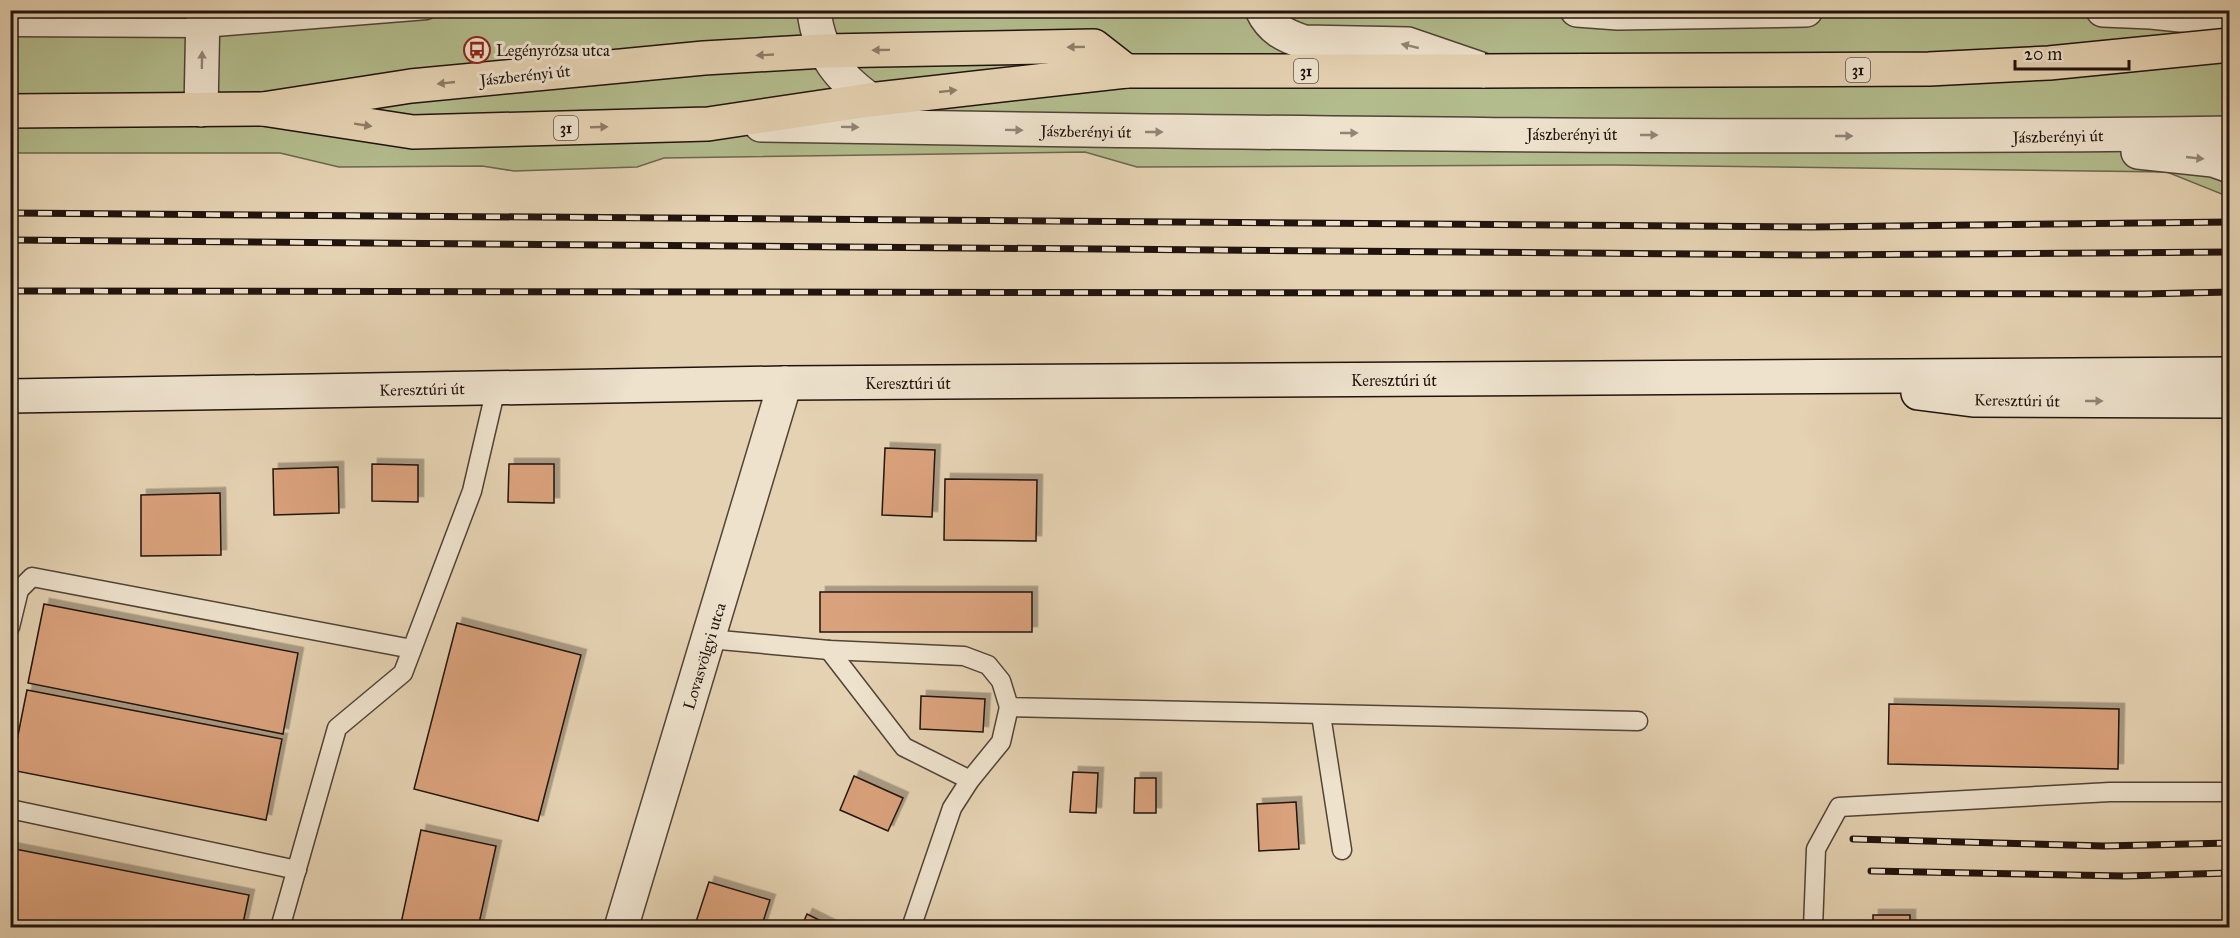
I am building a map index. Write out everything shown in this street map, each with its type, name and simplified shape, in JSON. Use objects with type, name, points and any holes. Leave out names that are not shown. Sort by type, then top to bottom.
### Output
[{"type":"main road","name":"Jászberényi út","points":[[10,111],[264,109],[411,86],[704,58],[824,51],[1094,46],[1126,71]]},
{"type":"main road","name":"Jászberényi út","points":[[264,109],[413,132],[708,124],[869,100],[1126,71],[1929,69],[2049,63],[2229,47]]},
{"type":"street","points":[[814,10],[824,51],[839,72],[869,100],[914,128]]},
{"type":"street","name":"Jászberényi út","points":[[1262,10],[1276,30],[1304,42],[1408,44],[1485,71]]},
{"type":"street","points":[[1577,10],[1618,13],[1806,10]]},
{"type":"street","points":[[2103,10],[2151,12],[2229,20]]},
{"type":"street","points":[[2151,12],[2221,41],[2229,47]]},
{"type":"street","points":[[201,110],[203,19]]},
{"type":"street","name":"Jászberényi út","points":[[708,124],[1095,131],[1990,137],[2229,133]]},
{"type":"street","points":[[1990,137],[2213,160],[2229,166]]},
{"type":"street","points":[[2164,374],[2216,362],[2229,356]]},
{"type":"street","name":"Keresztúri út","points":[[10,396],[785,383],[2229,374]]},
{"type":"street","name":"Keresztúri út","points":[[1806,377],[1973,400],[2229,401]]},
{"type":"street","name":"Lovasvölgyi utca","points":[[621,927],[785,383]]},
{"type":"lane","points":[[10,27],[427,10]]},
{"type":"lane","points":[[280,927],[337,728],[403,672],[472,491],[496,388]]},
{"type":"lane","points":[[10,627],[20,590],[32,577],[412,649]]},
{"type":"lane","points":[[709,639],[829,650],[964,656],[987,665],[1001,681],[1009,707],[1001,742],[970,780],[952,808],[911,927]]},
{"type":"lane","points":[[829,650],[904,747],[970,780]]},
{"type":"lane","points":[[1009,707],[1638,721]]},
{"type":"lane","points":[[1321,715],[1342,850]]},
{"type":"lane","points":[[1813,927],[1816,849],[1839,807],[2110,792],[2229,792]]},
{"type":"lane","points":[[10,809],[297,870]]},
{"type":"green space","points":[[11,11],[2229,11],[2229,197],[2167,172],[1613,165],[1137,167],[1085,152],[664,158],[637,167],[514,171],[482,166],[339,167],[280,153],[11,153]]},
{"type":"building","points":[[885,448],[935,450],[932,517],[882,515]]},
{"type":"building","points":[[372,464],[418,465],[418,502],[372,501]]},
{"type":"building","points":[[509,464],[554,464],[554,503],[508,502]]},
{"type":"building","points":[[338,467],[339,513],[274,515],[273,469]]},
{"type":"building","points":[[945,479],[1037,480],[1036,541],[944,540]]},
{"type":"building","points":[[220,493],[221,555],[141,556],[141,495]]},
{"type":"building","points":[[820,592],[1032,592],[1032,632],[820,632]]},
{"type":"building","points":[[44,604],[298,653],[283,734],[28,683]]},
{"type":"building","points":[[457,623],[581,655],[538,821],[414,789]]},
{"type":"building","points":[[27,690],[282,739],[266,820],[11,770]]},
{"type":"building","points":[[921,696],[985,699],[983,732],[920,729]]},
{"type":"building","points":[[1889,704],[2119,709],[2118,769],[1888,764]]},
{"type":"building","points":[[1073,772],[1098,773],[1096,813],[1070,812]]},
{"type":"building","points":[[854,776],[903,798],[888,831],[840,810]]},
{"type":"building","points":[[1135,778],[1156,778],[1156,813],[1134,813]]},
{"type":"building","points":[[1296,802],[1299,849],[1259,851],[1257,804]]},
{"type":"building","points":[[421,830],[496,846],[478,928],[400,928]]},
{"type":"building","points":[[10,848],[249,895],[242,928],[10,928]]},
{"type":"building","points":[[709,882],[770,900],[761,928],[694,928]]},
{"type":"building","points":[[807,914],[835,928],[801,928]]},
{"type":"building","points":[[1873,915],[1910,915],[1910,928],[1873,928]]},
{"type":"railway","points":[[10,213],[1812,227],[2230,222]]},
{"type":"railway","points":[[10,240],[1812,255],[2230,252]]},
{"type":"railway","points":[[10,291],[2143,294],[2230,292]]},
{"type":"railway","points":[[1853,839],[2104,846],[2230,843]]},
{"type":"railway","points":[[1871,871],[2125,876],[2230,873]]},
{"type":"place","name":"Legényrózsa utca","points":[[477,50]]}]
